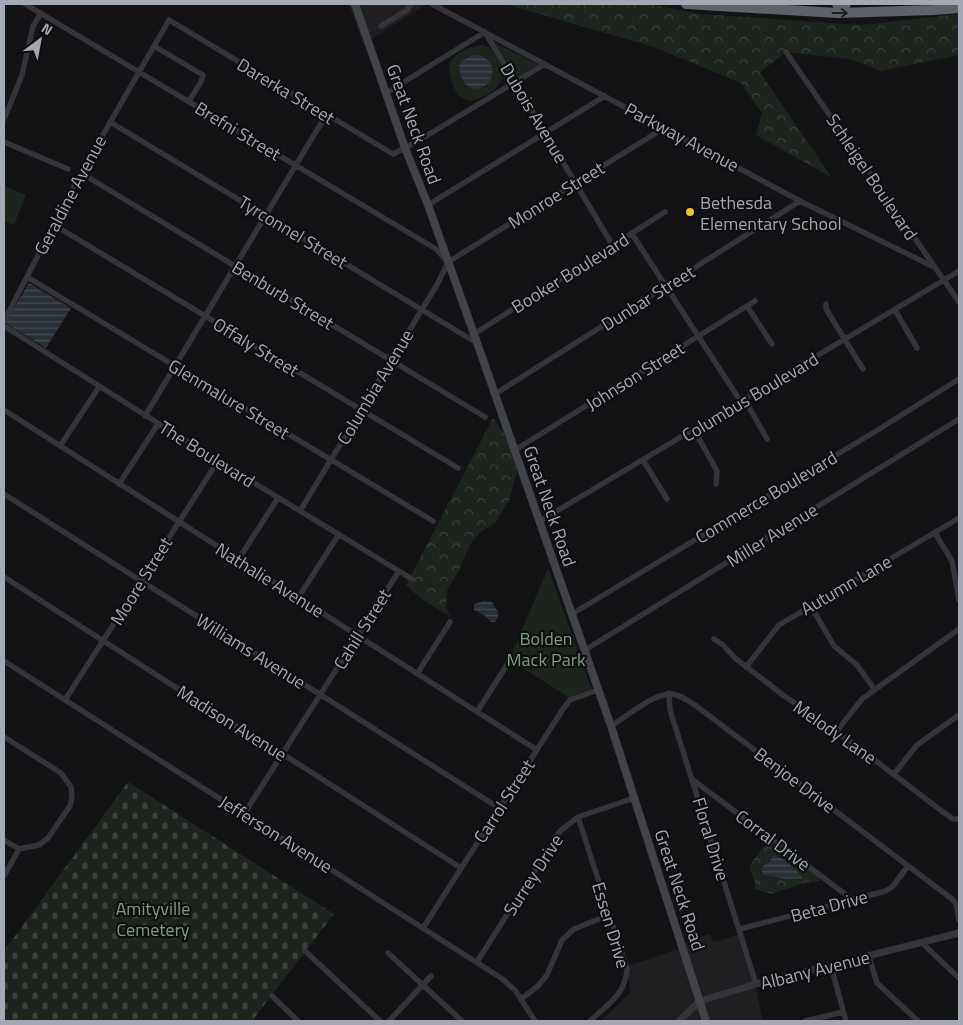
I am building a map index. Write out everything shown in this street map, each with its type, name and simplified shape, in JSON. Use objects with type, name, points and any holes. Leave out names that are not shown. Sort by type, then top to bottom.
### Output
[{"type":"highway","points":[[686,4],[838,13],[959,8]]},
{"type":"highway","points":[[838,4],[846,4]]},
{"type":"main road","name":"Great Neck Road","points":[[355,4],[612,726],[706,1021]]},
{"type":"street","name":"Brefni Street","points":[[25,4],[436,249],[448,262]]},
{"type":"street","points":[[382,26],[407,10],[411,4]]},
{"type":"street","name":"Parkway Avenue","points":[[432,4],[800,201],[934,267]]},
{"type":"street","points":[[4,119],[22,75],[33,26],[41,13]]},
{"type":"street","name":"Geraldine Avenue","points":[[4,321],[81,173],[169,20]]},
{"type":"street","name":"Darerka Street","points":[[169,20],[393,154],[405,148]]},
{"type":"street","points":[[386,93],[485,32]]},
{"type":"street","name":"Dubois Avenue","points":[[485,32],[613,246]]},
{"type":"street","points":[[154,46],[203,75],[201,82],[189,101]]},
{"type":"street","name":"Schleigel Boulevard","points":[[786,52],[959,302]]},
{"type":"street","points":[[405,148],[545,64]]},
{"type":"street","points":[[428,205],[605,96]]},
{"type":"street","points":[[145,416],[326,114]]},
{"type":"street","name":"Tyrconnel Street","points":[[110,122],[477,343]]},
{"type":"street","name":"Monroe Street","points":[[448,262],[664,128]]},
{"type":"street","points":[[4,142],[68,169]]},
{"type":"street","name":"Benburb Street","points":[[81,173],[485,416]]},
{"type":"street","name":"Dunbar Street","points":[[495,394],[800,201]]},
{"type":"street","name":"Booker Boulevard","points":[[474,334],[665,212]]},
{"type":"street","name":"Offaly Street","points":[[54,225],[458,468]]},
{"type":"street","points":[[632,234],[743,401],[766,439]]},
{"type":"street","name":"Columbia Avenue","points":[[300,511],[440,281],[448,262]]},
{"type":"street","name":"Columbus Boulevard","points":[[540,521],[959,271]]},
{"type":"street","name":"Glenmalure Street","points":[[27,277],[433,521]]},
{"type":"street","name":"Johnson Street","points":[[515,450],[755,301]]},
{"type":"street","points":[[826,304],[826,309],[863,369]]},
{"type":"street","points":[[748,306],[772,344]]},
{"type":"street","points":[[895,310],[917,348]]},
{"type":"street","name":"The Boulevard","points":[[4,326],[145,416],[412,579]]},
{"type":"street","name":"Commerce Boulevard","points":[[572,614],[959,379]]},
{"type":"street","points":[[60,446],[99,387]]},
{"type":"street","name":"Nathalie Avenue","points":[[4,410],[537,750]]},
{"type":"street","name":"Miller Avenue","points":[[585,650],[959,419]]},
{"type":"street","points":[[119,484],[158,424]]},
{"type":"street","points":[[694,430],[717,471],[716,484]]},
{"type":"street","points":[[643,460],[667,500]]},
{"type":"street","name":"Moore Street","points":[[65,700],[218,461]]},
{"type":"street","name":"Williams Avenue","points":[[4,494],[499,808]]},
{"type":"street","points":[[238,560],[278,498]]},
{"type":"street","name":"Autumn Lane","points":[[746,667],[779,625],[959,518]]},
{"type":"street","points":[[935,533],[952,561],[959,600]]},
{"type":"street","points":[[298,598],[338,534]]},
{"type":"street","name":"Cahill Street","points":[[244,814],[399,571]]},
{"type":"street","name":"Madison Avenue","points":[[4,577],[461,868]]},
{"type":"street","points":[[810,606],[834,646],[857,665],[875,690]]},
{"type":"street","points":[[417,674],[450,622]]},
{"type":"street","points":[[836,732],[857,704],[959,630]]},
{"type":"street","name":"Melody Lane","points":[[714,638],[723,644],[735,658],[783,695],[894,774],[943,812],[959,819]]},
{"type":"street","points":[[477,712],[510,660]]},
{"type":"street","name":"Jefferson Avenue","points":[[4,661],[477,962],[509,984],[535,1021]]},
{"type":"street","name":"Carrol Street","points":[[423,928],[570,700],[598,690]]},
{"type":"street","points":[[612,726],[656,698],[668,693]]},
{"type":"street","name":"Floral Drive","points":[[668,693],[670,710],[756,984]]},
{"type":"street","name":"Benjoe Drive","points":[[668,693],[681,697],[695,705],[952,899],[956,904],[959,920]]},
{"type":"street","points":[[894,774],[917,745],[959,715]]},
{"type":"street","points":[[4,736],[61,773],[71,787],[72,797],[70,806],[48,838],[39,845],[19,849],[4,840]]},
{"type":"street","name":"Corral Drive","points":[[692,780],[853,900]]},
{"type":"street","name":"Surrey Drive","points":[[477,962],[560,831],[578,817],[634,798]]},
{"type":"street","name":"Essen Drive","points":[[578,817],[626,969],[626,980],[621,991],[590,1021]]},
{"type":"street","points":[[4,876],[19,849]]},
{"type":"street","name":"Beta Drive","points":[[740,929],[886,891],[893,886],[908,866]]},
{"type":"street","points":[[520,999],[538,986],[547,975],[562,940],[574,929],[609,915]]},
{"type":"street","name":"Albany Avenue","points":[[679,1021],[700,1001],[756,984],[959,933]]},
{"type":"street","points":[[922,943],[959,978]]},
{"type":"street","points":[[306,951],[380,1021]]},
{"type":"street","points":[[388,953],[462,1021]]},
{"type":"street","points":[[869,957],[877,984],[918,1021]]},
{"type":"street","points":[[831,966],[846,1021]]},
{"type":"street","points":[[389,1021],[432,976]]},
{"type":"street","points":[[272,996],[298,1021]]},
{"type":"street","points":[[805,1021],[843,1012]]},
{"type":"shaded area","points":[[349,4],[427,4],[363,44]]},
{"type":"shaded area","points":[[473,55],[485,58],[490,63],[493,71],[487,84],[481,88],[474,89],[468,86],[462,79],[459,66],[462,61]]},
{"type":"shaded area","points":[[29,283],[71,308],[46,348],[5,323]]},
{"type":"shaded area","points":[[484,601],[492,602],[498,612],[495,622],[491,622],[484,615],[474,610],[474,604]]},
{"type":"shaded area","points":[[773,855],[786,861],[803,878],[786,879],[764,875],[761,869],[770,862]]},
{"type":"shaded area","points":[[744,933],[763,1021],[602,1020],[630,993],[628,966],[684,947],[684,943],[710,934],[713,942]]},
{"type":"green space","points":[[505,4],[649,4],[701,14],[862,25],[959,14],[959,55],[881,71],[850,59],[786,52],[760,72],[832,178],[756,135],[762,113],[741,83],[654,47]]},
{"type":"green space","points":[[494,42],[539,65],[517,78]]},
{"type":"green space","points":[[483,45],[493,51],[497,57],[502,70],[501,81],[489,94],[475,100],[467,100],[459,95],[451,80],[449,64],[463,50]]},
{"type":"green space","points":[[4,186],[26,195],[14,225],[4,221]]},
{"type":"green space","points":[[493,418],[509,441],[517,472],[509,501],[496,522],[478,534],[470,545],[458,572],[447,590],[446,607],[451,616],[427,602],[406,585]]},
{"type":"green space","name":"Bolden Mack Park","points":[[548,568],[592,690],[570,698],[513,662],[511,656]]},
{"type":"green space","name":"Amityville Cemetery","points":[[128,782],[334,914],[252,1021],[4,1021],[4,951]]},
{"type":"green space","points":[[767,844],[777,846],[817,875],[821,881],[804,883],[772,894],[755,889],[750,865]]},
{"type":"place","name":"Bethesda Elementary School","points":[[690,212]]}]
